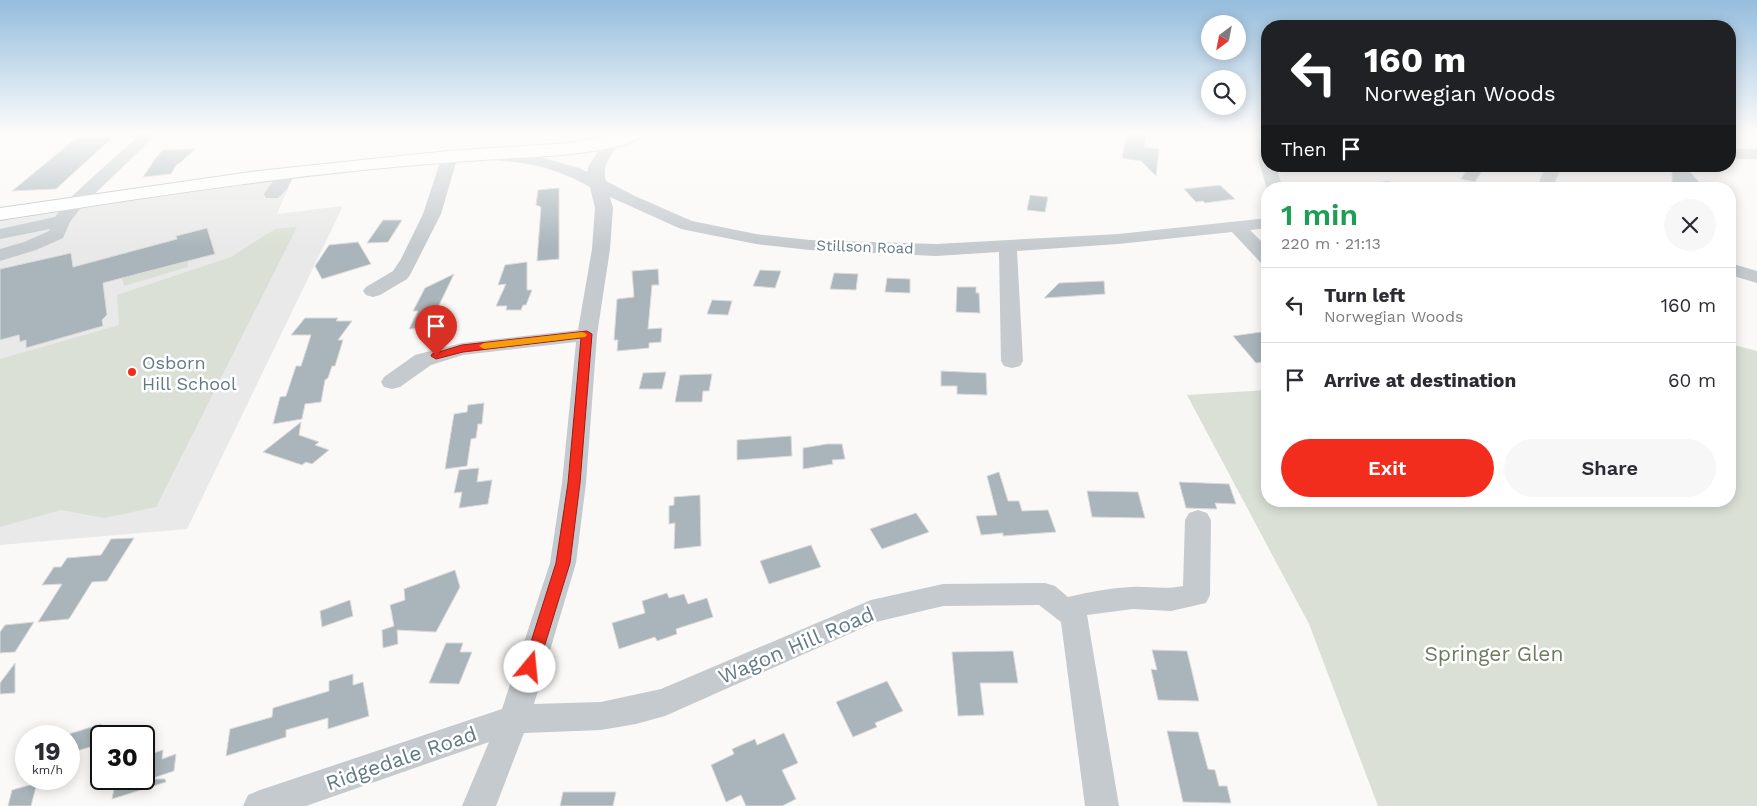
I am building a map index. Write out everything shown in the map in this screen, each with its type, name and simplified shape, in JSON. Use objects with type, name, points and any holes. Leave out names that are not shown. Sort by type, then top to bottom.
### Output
[{"type":"main road","name":"Stillson Road","points":[[0,214],[77,201],[308,172]]},
{"type":"street","points":[[0,255],[30,246],[57,234],[61,221],[77,201],[109,172]]},
{"type":"street","points":[[373,291],[400,275],[410,259],[432,214],[445,172]]},
{"type":"street","name":"Stillson Road","points":[[574,172],[629,200],[687,225],[756,239],[868,248],[936,250],[1118,239],[1261,224]]},
{"type":"street","points":[[479,806],[514,719],[563,563],[574,483],[587,334],[600,249],[604,208],[599,183],[596,178],[596,172]]},
{"type":"street","points":[[272,194],[281,185],[286,174]]},
{"type":"street","points":[[0,234],[61,221]]},
{"type":"street","points":[[1237,227],[1261,252]]},
{"type":"street","points":[[1008,245],[1012,361]]},
{"type":"street","points":[[1736,271],[1757,277]]},
{"type":"street","points":[[392,382],[423,360],[462,349],[587,334]]},
{"type":"street","points":[[1102,806],[1069,613],[1094,602],[1133,598],[1171,600],[1196,595],[1198,520]]},
{"type":"street","name":"Wagon Hill Road","points":[[514,719],[601,716],[636,710],[665,702],[871,612],[944,594],[1045,594],[1069,613]]},
{"type":"street","name":"Ridgedale Road","points":[[260,806],[514,719]]},
{"type":"shaded area","name":"Osborn Hill School","points":[[295,173],[277,214],[343,206],[187,529],[0,545],[0,213]]},
{"type":"green space","points":[[297,227],[156,507],[104,518],[61,510],[0,527],[0,359],[119,325],[117,295],[231,257],[275,229]]},
{"type":"green space","points":[[188,261],[188,267],[124,286],[122,278]]},
{"type":"green space","name":"Springer Glen","points":[[1736,346],[1757,351],[1757,806],[1378,806],[1309,624],[1187,395],[1261,390],[1261,507],[1736,507]]},
{"type":"building","points":[[35,172],[75,172],[56,189],[12,191]]},
{"type":"building","points":[[147,172],[172,172],[171,174],[143,177]]},
{"type":"building","points":[[1465,172],[1481,172],[1475,182],[1461,179]]},
{"type":"building","points":[[1672,172],[1690,172],[1699,182],[1672,182]]},
{"type":"building","points":[[1220,185],[1235,199],[1205,203],[1203,201],[1196,202],[1184,189]]},
{"type":"building","points":[[559,188],[559,259],[537,261],[541,207],[536,205],[538,190]]},
{"type":"building","points":[[1030,195],[1048,197],[1045,212],[1027,210]]},
{"type":"building","points":[[383,220],[402,220],[388,242],[367,243]]},
{"type":"building","points":[[207,228],[215,254],[103,283],[107,315],[102,320],[103,326],[26,348],[26,340],[20,342],[19,335],[0,340],[0,269],[71,253],[73,267],[177,239],[176,236]]},
{"type":"building","points":[[358,242],[371,264],[322,279],[315,266],[329,245]]},
{"type":"building","points":[[527,262],[527,290],[532,290],[526,305],[523,305],[521,310],[506,310],[507,306],[496,306],[506,284],[498,285],[505,265]]},
{"type":"building","points":[[658,269],[659,285],[652,285],[648,329],[662,328],[661,342],[649,343],[649,348],[617,351],[618,340],[614,340],[617,299],[634,297],[632,271]]},
{"type":"building","points":[[760,270],[781,271],[775,288],[753,286]]},
{"type":"building","points":[[834,273],[858,274],[856,290],[830,289]]},
{"type":"building","points":[[454,274],[428,328],[409,329],[418,311],[413,311],[425,288]]},
{"type":"building","points":[[887,278],[910,279],[910,293],[885,292]]},
{"type":"building","points":[[1104,281],[1105,294],[1044,298],[1059,283]]},
{"type":"building","points":[[957,287],[976,287],[976,293],[979,293],[980,313],[956,312]]},
{"type":"building","points":[[712,300],[732,301],[728,315],[707,314]]},
{"type":"building","points":[[305,318],[338,318],[336,321],[352,321],[338,340],[343,340],[335,366],[332,366],[328,378],[325,380],[321,402],[305,404],[302,419],[273,424],[280,397],[286,396],[296,366],[301,366],[311,335],[291,335]]},
{"type":"building","points":[[1261,332],[1261,362],[1256,363],[1233,336]]},
{"type":"building","points":[[941,371],[986,373],[987,395],[957,394],[957,386],[941,386]]},
{"type":"building","points":[[666,372],[662,389],[639,389],[643,373]]},
{"type":"building","points":[[712,374],[709,391],[703,391],[702,402],[675,402],[680,375]]},
{"type":"building","points":[[484,403],[482,424],[478,424],[476,438],[471,439],[467,466],[445,469],[454,414],[467,412],[468,405]]},
{"type":"building","points":[[301,422],[299,435],[319,442],[315,445],[329,450],[312,464],[306,462],[302,465],[263,452]]},
{"type":"building","points":[[791,436],[792,456],[737,460],[737,440]]},
{"type":"building","points":[[827,444],[842,444],[845,459],[832,460],[833,464],[803,469],[803,448]]},
{"type":"building","points":[[479,468],[477,482],[492,480],[488,504],[459,508],[462,492],[454,493],[459,470]]},
{"type":"building","points":[[999,472],[1008,501],[1019,501],[1022,511],[1048,510],[1056,532],[1003,536],[1003,533],[981,535],[976,516],[997,515],[987,476]]},
{"type":"building","points":[[1179,482],[1229,484],[1236,504],[1215,503],[1217,509],[1186,508]]},
{"type":"building","points":[[1087,491],[1138,492],[1145,518],[1092,517]]},
{"type":"building","points":[[700,495],[701,546],[674,549],[675,523],[669,524],[669,506],[674,505],[674,497]]},
{"type":"building","points":[[916,513],[929,532],[882,549],[870,529]]},
{"type":"building","points":[[134,538],[107,581],[92,582],[69,619],[38,622],[62,584],[42,585],[54,567],[61,567],[67,558],[101,555],[111,539]]},
{"type":"building","points":[[811,545],[821,567],[769,584],[760,561]]},
{"type":"building","points":[[455,570],[460,587],[436,632],[397,630],[398,644],[383,648],[382,630],[394,626],[390,605],[405,600],[404,589]]},
{"type":"building","points":[[667,593],[669,598],[684,594],[688,604],[707,598],[713,617],[676,629],[677,634],[657,641],[655,637],[619,649],[612,623],[645,613],[642,601]]},
{"type":"building","points":[[350,600],[353,616],[322,627],[320,611]]},
{"type":"building","points":[[34,622],[15,652],[0,653],[0,632],[5,625]]},
{"type":"building","points":[[446,643],[463,643],[460,652],[472,652],[459,684],[429,683]]},
{"type":"building","points":[[1152,650],[1187,651],[1199,701],[1158,700],[1151,669],[1157,670]]},
{"type":"building","points":[[1013,651],[1018,683],[980,683],[984,715],[958,716],[952,652]]},
{"type":"building","points":[[15,663],[15,693],[0,694],[0,683]]},
{"type":"building","points":[[353,674],[353,685],[363,682],[369,716],[328,729],[328,718],[286,730],[286,737],[226,756],[230,729],[272,717],[273,708],[329,691],[329,681]]},
{"type":"building","points":[[887,681],[903,711],[875,723],[877,727],[853,737],[836,702]]},
{"type":"building","points":[[90,727],[90,747],[80,750],[80,731]]},
{"type":"building","points":[[1167,731],[1198,732],[1208,769],[1215,770],[1219,786],[1227,786],[1231,803],[1183,802]]},
{"type":"building","points":[[784,733],[798,763],[782,770],[796,799],[782,806],[746,806],[741,795],[726,802],[711,765],[734,754],[732,749],[755,739],[757,745]]},
{"type":"building","points":[[163,750],[162,759],[176,754],[174,771],[155,777],[155,753]]},
{"type":"building","points":[[155,779],[165,779],[166,782],[155,785]]},
{"type":"building","points":[[12,790],[35,790],[31,806],[8,806]]},
{"type":"building","points":[[114,790],[141,790],[112,799]]},
{"type":"building","points":[[563,792],[616,792],[613,806],[560,806]]},
{"type":"slow traffic","points":[[484,346],[582,335]]},
{"type":"place","name":"Osborn Hill School","points":[[132,372]]},
{"type":"route","points":[[436,356],[462,349],[587,334],[574,483],[563,563],[530,667]]}]
